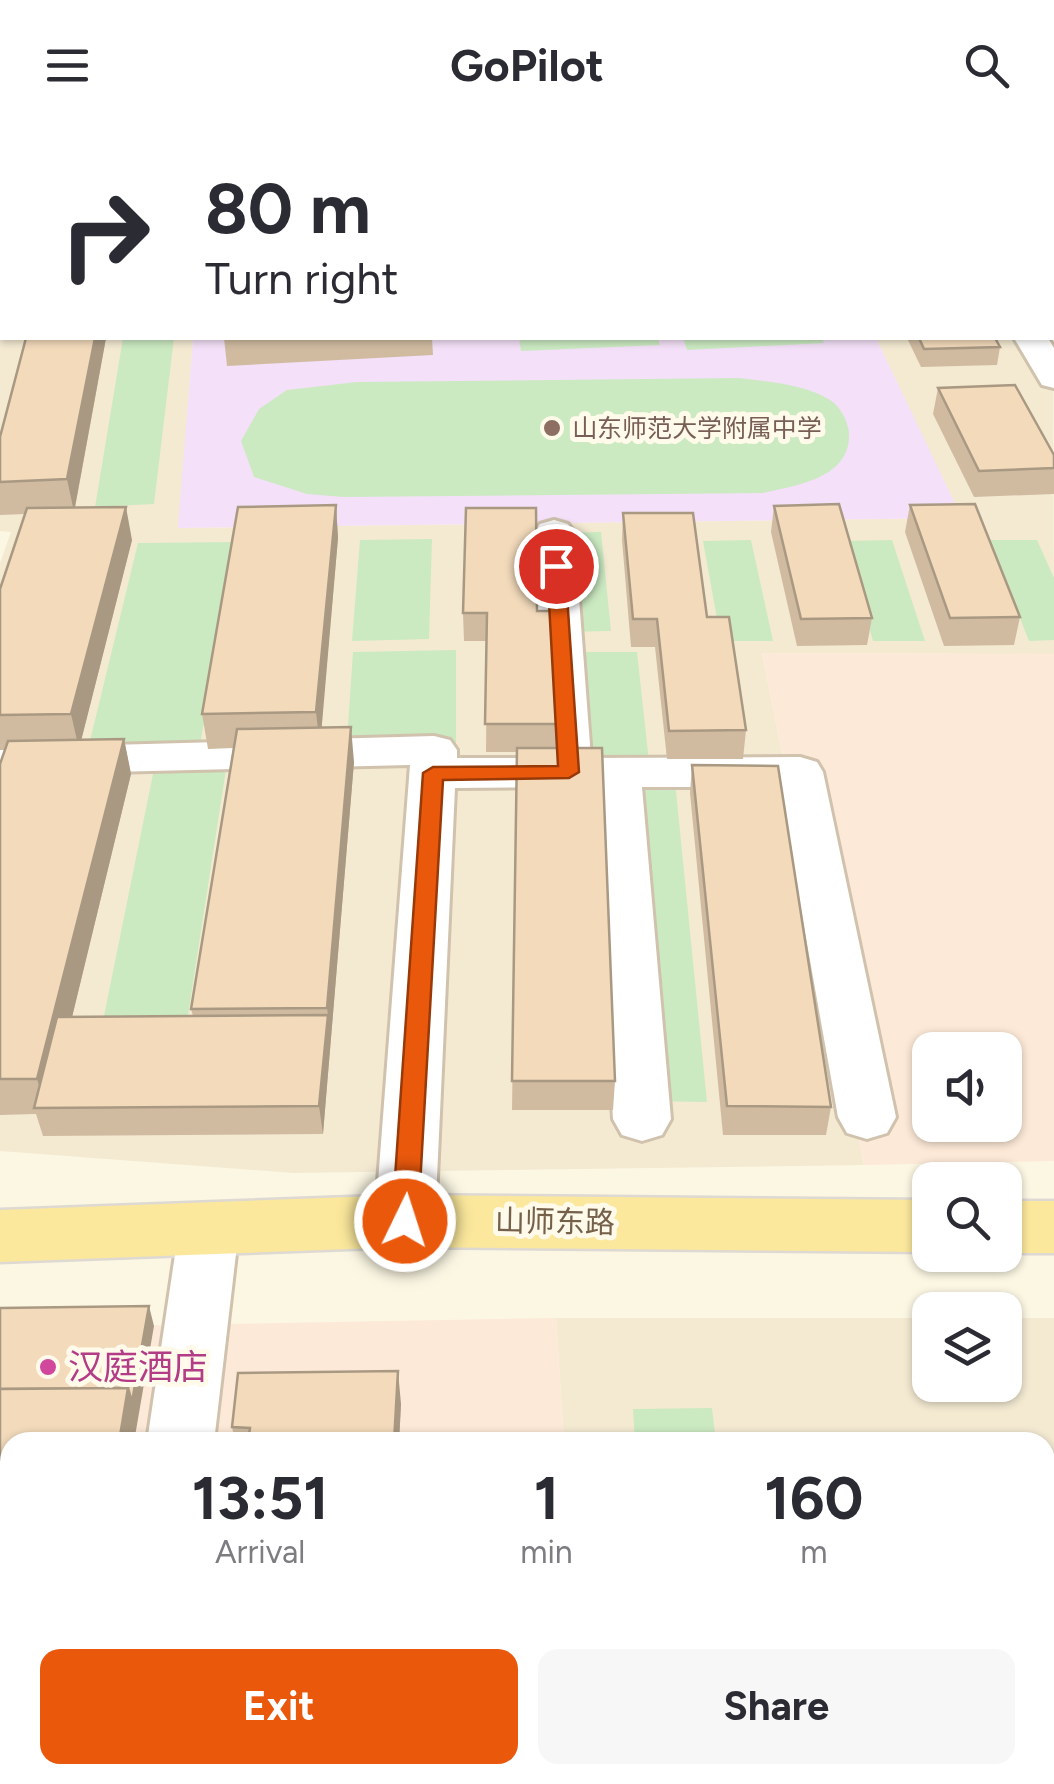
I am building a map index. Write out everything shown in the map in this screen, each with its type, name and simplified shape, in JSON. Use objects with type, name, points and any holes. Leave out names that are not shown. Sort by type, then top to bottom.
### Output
[{"type":"main road","name":"山师东路","points":[[0,1236],[405,1221],[912,1226]]},
{"type":"main road","points":[[1022,1226],[1054,1227]]},
{"type":"street","points":[[1032,340],[1054,378]]},
{"type":"street","points":[[554,532],[593,772],[642,1120]]},
{"type":"street","points":[[0,778],[11,760],[434,750],[405,1221]]},
{"type":"street","points":[[433,773],[800,772],[867,1118]]},
{"type":"street","points":[[181,1432],[208,1228]]},
{"type":"shaded area","points":[[0,340],[193,340],[179,528],[961,518],[877,340],[1053,340],[1054,654],[762,653],[864,1165],[293,1173],[0,1151],[0,563],[11,532],[0,531]]},
{"type":"shaded area","name":"山东师范大学附属中学","points":[[193,340],[877,340],[962,518],[178,528]]},
{"type":"shaded area","points":[[762,653],[1054,654],[1054,1161],[864,1165]]},
{"type":"shaded area","points":[[556,1318],[912,1318],[912,1402],[1022,1402],[1022,1318],[1054,1318],[1054,1432],[563,1432]]},
{"type":"shaded area","points":[[556,1318],[563,1432],[0,1432],[0,1328]]},
{"type":"green space","points":[[123,340],[174,340],[154,504],[95,507]]},
{"type":"green space","points":[[519,340],[659,340],[660,345],[521,351]]},
{"type":"green space","points":[[684,340],[824,343],[687,350]]},
{"type":"green space","points":[[739,378],[798,387],[834,403],[843,414],[849,433],[841,460],[819,477],[763,493],[344,497],[307,494],[254,477],[241,441],[259,409],[287,390],[357,382]]},
{"type":"green space","points":[[601,532],[611,631],[560,632],[554,533]]},
{"type":"green space","points":[[432,539],[429,639],[352,641],[360,540]]},
{"type":"green space","points":[[751,540],[773,641],[721,641],[703,541]]},
{"type":"green space","points":[[892,540],[925,641],[873,641],[844,541]]},
{"type":"green space","points":[[989,540],[1037,540],[1054,578],[1054,640],[1029,641]]},
{"type":"green space","points":[[235,542],[199,751],[87,753],[138,543]]},
{"type":"green space","points":[[456,650],[456,753],[346,755],[353,652]]},
{"type":"green space","points":[[584,652],[637,652],[650,771],[594,771]]},
{"type":"green space","points":[[227,763],[188,1015],[104,1016],[155,764]]},
{"type":"green space","points":[[675,781],[707,1102],[637,1101],[616,782]]},
{"type":"green space","points":[[712,1408],[715,1432],[634,1432],[633,1409]]},
{"type":"building","points":[[25,340],[95,340],[67,479],[0,482],[0,437]]},
{"type":"building","points":[[920,340],[996,340],[1000,347],[924,349]]},
{"type":"building","points":[[1015,385],[1054,455],[1054,468],[979,471],[938,388]]},
{"type":"building","points":[[839,504],[872,618],[801,619],[774,506]]},
{"type":"building","points":[[975,504],[1020,617],[950,618],[910,505]]},
{"type":"building","points":[[336,505],[316,712],[202,714],[238,507]]},
{"type":"building","points":[[126,507],[71,714],[0,715],[0,589],[27,508]]},
{"type":"building","points":[[466,508],[536,508],[537,611],[558,611],[562,724],[485,724],[487,613],[463,613]]},
{"type":"building","points":[[623,513],[693,513],[707,617],[729,617],[746,730],[669,731],[657,619],[633,619]]},
{"type":"building","points":[[351,727],[327,1008],[191,1009],[237,729]]},
{"type":"building","points":[[124,739],[37,1079],[0,1079],[0,764],[8,741]]},
{"type":"building","points":[[517,748],[602,748],[615,1081],[512,1081]]},
{"type":"building","points":[[692,765],[778,766],[831,1107],[727,1106]]},
{"type":"building","points":[[328,1015],[319,1106],[34,1108],[57,1017]]},
{"type":"building","points":[[149,1306],[132,1402],[128,1388],[0,1389],[0,1308]]},
{"type":"building","points":[[398,1371],[395,1432],[249,1432],[250,1428],[232,1427],[238,1373]]},
{"type":"building","points":[[128,1388],[121,1432],[0,1432],[0,1389]]},
{"type":"place","name":"山东师范大学附属中学","points":[[552,428]]},
{"type":"place","name":"汉庭酒店","points":[[48,1367]]},
{"type":"route","points":[[405,1221],[433,773],[569,772],[556,566]]}]
